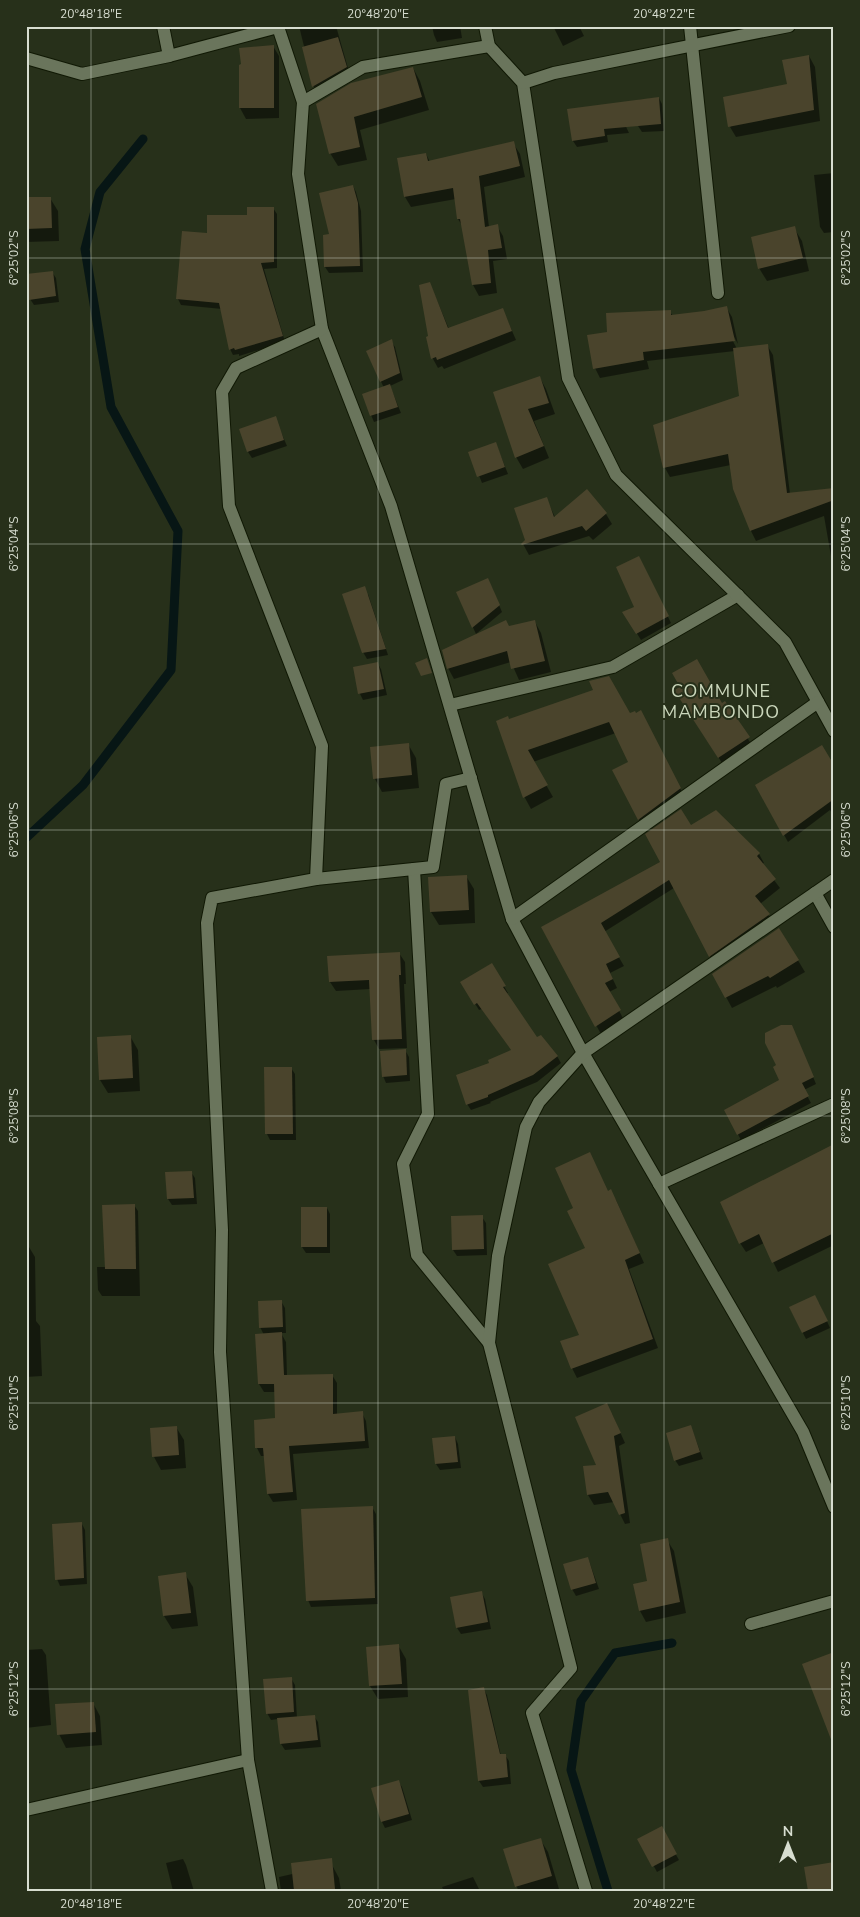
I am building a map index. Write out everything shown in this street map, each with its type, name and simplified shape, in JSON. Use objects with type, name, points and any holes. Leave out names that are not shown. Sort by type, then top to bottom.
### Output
[{"type":"street","points":[[163,26],[169,56]]},
{"type":"street","points":[[26,58],[82,74],[169,56],[278,26],[303,102],[298,174],[322,329],[391,506],[512,919],[582,1053],[803,1432],[832,1499]]},
{"type":"street","points":[[485,26],[489,46],[523,83],[568,378],[616,475],[784,642],[834,731]]},
{"type":"street","points":[[690,26],[718,293]]},
{"type":"street","points":[[523,83],[554,73],[789,26]]},
{"type":"street","points":[[303,102],[363,67],[489,46]]},
{"type":"street","points":[[316,879],[322,746],[228,506],[222,392],[236,368],[322,329]]},
{"type":"street","points":[[450,706],[614,667],[738,595]]},
{"type":"street","points":[[512,919],[818,702]]},
{"type":"street","points":[[272,1891],[248,1760],[220,1352],[222,1230],[207,923],[212,898],[316,879],[433,867],[446,784],[471,778]]},
{"type":"street","points":[[414,869],[428,1114],[403,1164],[404,1174],[417,1255],[489,1343]]},
{"type":"street","points":[[586,1891],[532,1712],[571,1668],[489,1343],[498,1256],[526,1127],[539,1102],[582,1053],[834,880]]},
{"type":"street","points":[[815,893],[834,926]]},
{"type":"street","points":[[659,1184],[834,1104]]},
{"type":"street","points":[[751,1624],[834,1600]]},
{"type":"street","points":[[26,1810],[248,1760]]},
{"type":"building","points":[[338,37],[347,67],[312,87],[302,47]]},
{"type":"building","points":[[274,45],[274,108],[239,108],[239,65],[241,64],[239,48]]},
{"type":"building","points":[[809,55],[814,110],[728,127],[723,97],[787,84],[782,60]]},
{"type":"building","points":[[413,67],[422,97],[354,117],[360,147],[329,154],[316,104],[351,83]]},
{"type":"building","points":[[659,97],[661,124],[604,129],[605,136],[572,141],[567,109]]},
{"type":"building","points":[[514,141],[520,166],[479,176],[485,227],[498,224],[502,248],[488,250],[491,283],[472,285],[460,219],[457,219],[453,188],[404,197],[397,158],[426,153],[428,161]]},
{"type":"building","points":[[353,185],[358,203],[360,266],[324,267],[323,235],[329,234],[319,193]]},
{"type":"building","points":[[26,197],[51,197],[52,228],[26,229]]},
{"type":"building","points":[[247,207],[274,207],[274,262],[261,263],[283,336],[235,350],[234,348],[229,350],[219,303],[176,299],[182,231],[207,233],[207,215],[247,215]]},
{"type":"building","points":[[795,226],[803,258],[758,269],[751,237]]},
{"type":"building","points":[[53,271],[56,296],[29,300],[26,274]]},
{"type":"building","points":[[430,282],[448,328],[503,308],[512,331],[437,360],[436,357],[431,359],[419,285]]},
{"type":"building","points":[[727,306],[735,341],[643,352],[644,360],[593,369],[587,335],[607,332],[606,313],[671,310],[671,315]]},
{"type":"building","points":[[392,339],[400,373],[380,382],[366,351]]},
{"type":"building","points":[[768,344],[787,493],[834,488],[834,500],[750,531],[733,489],[728,454],[663,468],[653,425],[739,396],[733,348]]},
{"type":"building","points":[[540,376],[549,403],[528,409],[544,446],[515,458],[493,392]]},
{"type":"building","points":[[390,384],[398,407],[370,416],[362,394]]},
{"type":"building","points":[[276,416],[284,440],[247,452],[239,429]]},
{"type":"building","points":[[496,442],[505,467],[477,477],[468,452]]},
{"type":"building","points":[[587,489],[607,513],[586,531],[582,526],[521,544],[525,540],[514,508],[547,497],[554,517]]},
{"type":"building","points":[[639,556],[669,616],[636,634],[622,612],[634,607],[616,567]]},
{"type":"building","points":[[488,578],[500,605],[472,628],[456,592]]},
{"type":"building","points":[[365,586],[386,649],[362,653],[342,594]]},
{"type":"building","points":[[506,620],[509,626],[535,620],[545,661],[511,669],[507,651],[447,669],[442,650]]},
{"type":"building","points":[[427,658],[432,673],[421,676],[415,663]]},
{"type":"building","points":[[697,659],[722,703],[725,701],[750,737],[718,758],[674,690],[680,687],[672,673]]},
{"type":"building","points":[[378,662],[384,689],[358,694],[353,667]]},
{"type":"building","points":[[609,676],[630,713],[635,711],[636,713],[641,710],[681,788],[638,820],[612,770],[628,762],[609,722],[528,750],[548,785],[523,798],[496,721],[508,716],[509,719],[593,690],[589,681]]},
{"type":"building","points":[[409,743],[412,775],[373,779],[370,747]]},
{"type":"building","points":[[822,745],[834,765],[834,799],[783,836],[755,785]]},
{"type":"building","points":[[681,809],[691,825],[716,810],[760,853],[757,856],[776,879],[755,896],[770,914],[709,957],[669,880],[601,923],[620,957],[606,964],[613,979],[605,983],[621,1010],[595,1027],[541,927],[660,862],[645,834]]},
{"type":"building","points":[[467,875],[469,910],[430,912],[428,877]]},
{"type":"building","points":[[779,928],[799,960],[770,978],[768,976],[725,998],[712,974]]},
{"type":"building","points":[[400,952],[401,975],[399,975],[402,1039],[372,1040],[369,980],[329,982],[327,956]]},
{"type":"building","points":[[492,963],[506,986],[503,987],[537,1037],[541,1035],[558,1056],[533,1075],[488,1095],[488,1097],[466,1105],[456,1075],[489,1063],[488,1060],[511,1050],[477,1003],[474,1005],[460,982]]},
{"type":"building","points":[[781,1025],[792,1025],[814,1077],[802,1083],[809,1096],[737,1135],[724,1110],[779,1080],[773,1067],[776,1065],[765,1043],[765,1033]]},
{"type":"building","points":[[131,1035],[133,1078],[99,1080],[97,1037]]},
{"type":"building","points":[[406,1049],[407,1075],[382,1077],[380,1051]]},
{"type":"building","points":[[264,1067],[292,1067],[293,1134],[265,1134]]},
{"type":"building","points":[[834,1144],[834,1233],[772,1263],[759,1234],[739,1244],[720,1202]]},
{"type":"building","points":[[590,1152],[608,1191],[611,1189],[640,1253],[625,1260],[653,1339],[571,1369],[560,1341],[579,1335],[548,1264],[585,1248],[567,1211],[573,1208],[555,1168]]},
{"type":"building","points":[[192,1171],[194,1198],[167,1199],[165,1172]]},
{"type":"building","points":[[135,1204],[136,1269],[105,1269],[102,1205]]},
{"type":"building","points":[[301,1207],[327,1207],[327,1247],[301,1247]]},
{"type":"building","points":[[483,1215],[484,1249],[452,1250],[451,1216]]},
{"type":"building","points":[[815,1295],[828,1321],[802,1333],[789,1307]]},
{"type":"building","points":[[282,1300],[283,1327],[259,1328],[258,1301]]},
{"type":"building","points":[[282,1332],[284,1375],[333,1374],[333,1414],[363,1411],[365,1441],[289,1446],[293,1492],[267,1494],[263,1448],[255,1448],[254,1420],[275,1418],[274,1384],[258,1384],[255,1334]]},
{"type":"building","points":[[607,1403],[621,1433],[614,1436],[625,1513],[619,1515],[608,1492],[587,1495],[583,1466],[596,1465],[575,1417]]},
{"type":"building","points":[[691,1425],[700,1452],[674,1461],[666,1433]]},
{"type":"building","points":[[177,1426],[179,1455],[152,1457],[150,1428]]},
{"type":"building","points":[[455,1436],[458,1462],[435,1464],[432,1438]]},
{"type":"building","points":[[373,1506],[375,1598],[306,1601],[301,1509]]},
{"type":"building","points":[[82,1522],[84,1578],[55,1580],[52,1524]]},
{"type":"building","points":[[668,1538],[680,1602],[639,1611],[633,1584],[647,1581],[640,1544]]},
{"type":"building","points":[[588,1557],[596,1583],[571,1590],[563,1564]]},
{"type":"building","points":[[186,1572],[191,1613],[163,1616],[158,1576]]},
{"type":"building","points":[[482,1591],[488,1622],[456,1628],[450,1597]]},
{"type":"building","points":[[399,1644],[402,1684],[369,1686],[366,1647]]},
{"type":"building","points":[[834,1652],[834,1742],[832,1742],[802,1664]]},
{"type":"building","points":[[292,1677],[294,1712],[266,1714],[263,1679]]},
{"type":"building","points":[[484,1687],[500,1754],[506,1754],[508,1777],[478,1781],[468,1690]]},
{"type":"building","points":[[94,1702],[96,1732],[57,1735],[55,1704]]},
{"type":"building","points":[[315,1715],[318,1740],[280,1744],[277,1718]]},
{"type":"building","points":[[399,1780],[409,1814],[381,1822],[371,1788]]},
{"type":"building","points":[[662,1826],[677,1854],[652,1867],[637,1839]]},
{"type":"building","points":[[541,1838],[552,1876],[515,1887],[503,1849]]},
{"type":"building","points":[[332,1858],[335,1889],[294,1891],[291,1863]]},
{"type":"building","points":[[834,1862],[834,1889],[808,1891],[804,1867]]},
{"type":"waterway","points":[[26,838],[83,785],[171,670],[178,531],[111,407],[85,249],[100,192],[143,139]]},
{"type":"waterway","points":[[608,1891],[571,1770],[581,1701],[615,1653],[672,1643]]},
{"type":"district","name":"COMMUNE MAMBONDO","points":[[721,701]]}]
